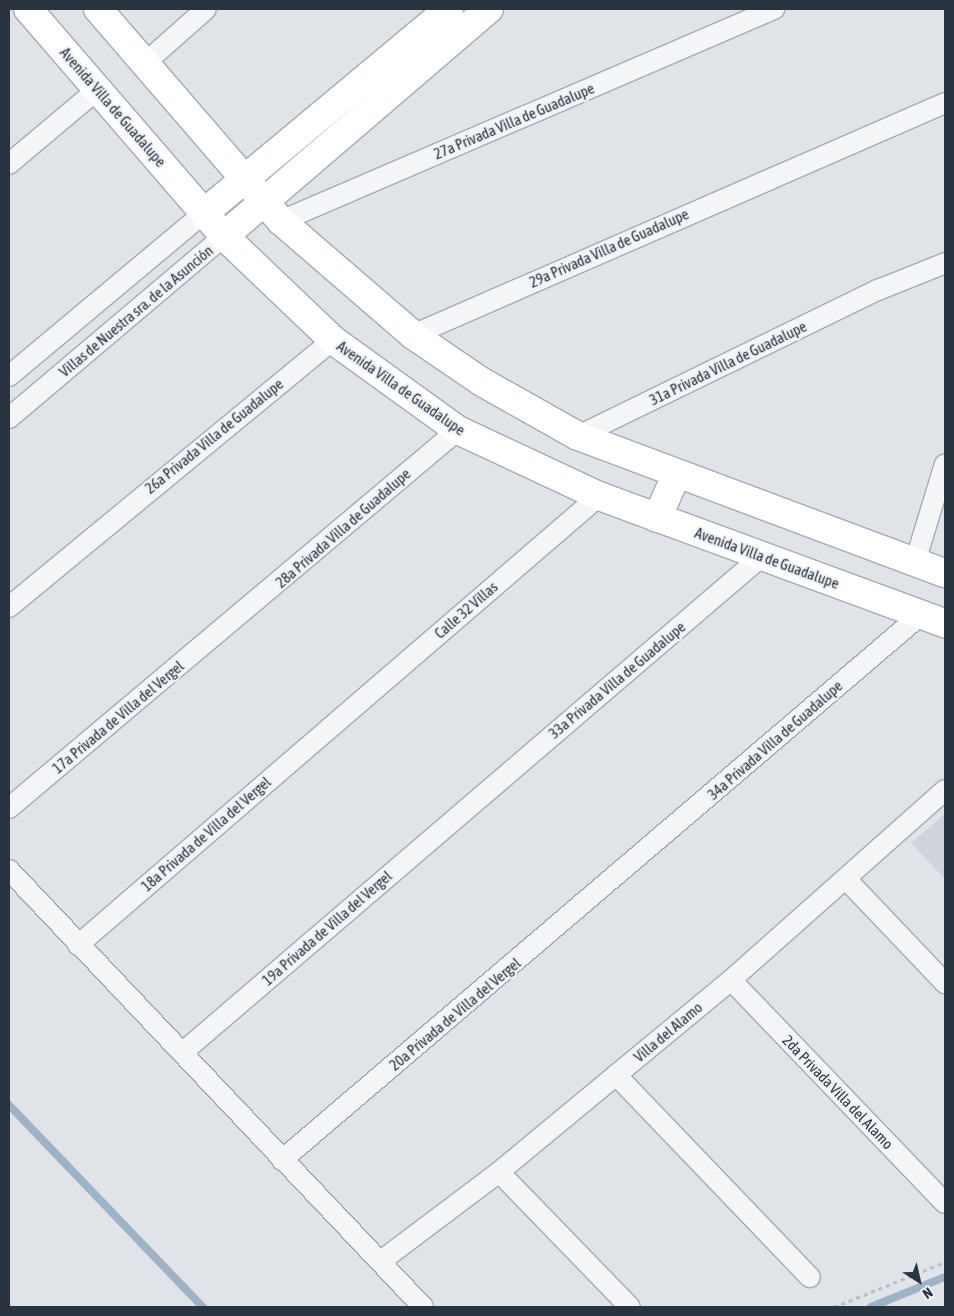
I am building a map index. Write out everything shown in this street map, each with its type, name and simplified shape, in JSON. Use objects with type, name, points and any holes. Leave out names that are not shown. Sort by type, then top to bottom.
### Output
[{"type":"street","name":"Avenida Villa de Guadalupe","points":[[28,9],[224,236],[333,340],[458,430],[599,496],[934,618]]},
{"type":"street","points":[[98,9],[241,179],[281,221],[414,335],[482,382],[578,436],[676,476],[945,573]]},
{"type":"street","points":[[145,63],[206,9]]},
{"type":"street","points":[[9,376],[204,213],[241,179],[449,9]]},
{"type":"street","name":"Villas de Nuestra sra. de la Asunción","points":[[9,418],[489,9]]},
{"type":"street","name":"27a Privada Villa de Guadalupe","points":[[281,221],[774,9]]},
{"type":"street","points":[[9,164],[98,89]]},
{"type":"street","name":"29a Privada Villa de Guadalupe","points":[[414,335],[805,161],[945,103]]},
{"type":"street","name":"31a Privada Villa de Guadalupe","points":[[578,436],[878,290],[945,263]]},
{"type":"street","name":"26a Privada Villa de Guadalupe","points":[[9,607],[96,532],[333,340]]},
{"type":"street","name":"28a Privada Villa de Guadalupe","points":[[228,627],[458,430]]},
{"type":"street","points":[[915,562],[945,464]]},
{"type":"street","points":[[656,518],[676,476]]},
{"type":"street","name":"Calle 32 Villas","points":[[334,723],[599,496]]},
{"type":"street","name":"33a Privada Villa de Guadalupe","points":[[471,804],[762,556]]},
{"type":"street","name":"34a Privada Villa de Guadalupe","points":[[628,867],[934,618]]},
{"type":"street","name":"17a Privada de Villa del Vergel","points":[[9,808],[228,627]]},
{"type":"street","name":"18a Privada de Villa del Vergel","points":[[78,945],[334,723]]},
{"type":"street","name":"Villa del Alamo","points":[[381,1261],[499,1172],[616,1076],[730,980],[945,790]]},
{"type":"street","name":"19a Privada de Villa del Vergel","points":[[183,1052],[471,804]]},
{"type":"street","name":"20a Privada de Villa del Vergel","points":[[282,1160],[628,867]]},
{"type":"street","points":[[9,870],[423,1307]]},
{"type":"street","points":[[846,879],[945,983]]},
{"type":"street","name":"2da Privada Villa del Alamo","points":[[730,980],[945,1204]]},
{"type":"street","points":[[616,1076],[810,1277]]},
{"type":"street","points":[[499,1172],[630,1307]]},
{"type":"path","points":[[834,1307],[945,1262]]},
{"type":"shaded area","points":[[945,814],[945,879],[911,843]]},
{"type":"waterway","points":[[9,1105],[203,1307]]},
{"type":"waterway","points":[[871,1307],[945,1277]]}]
